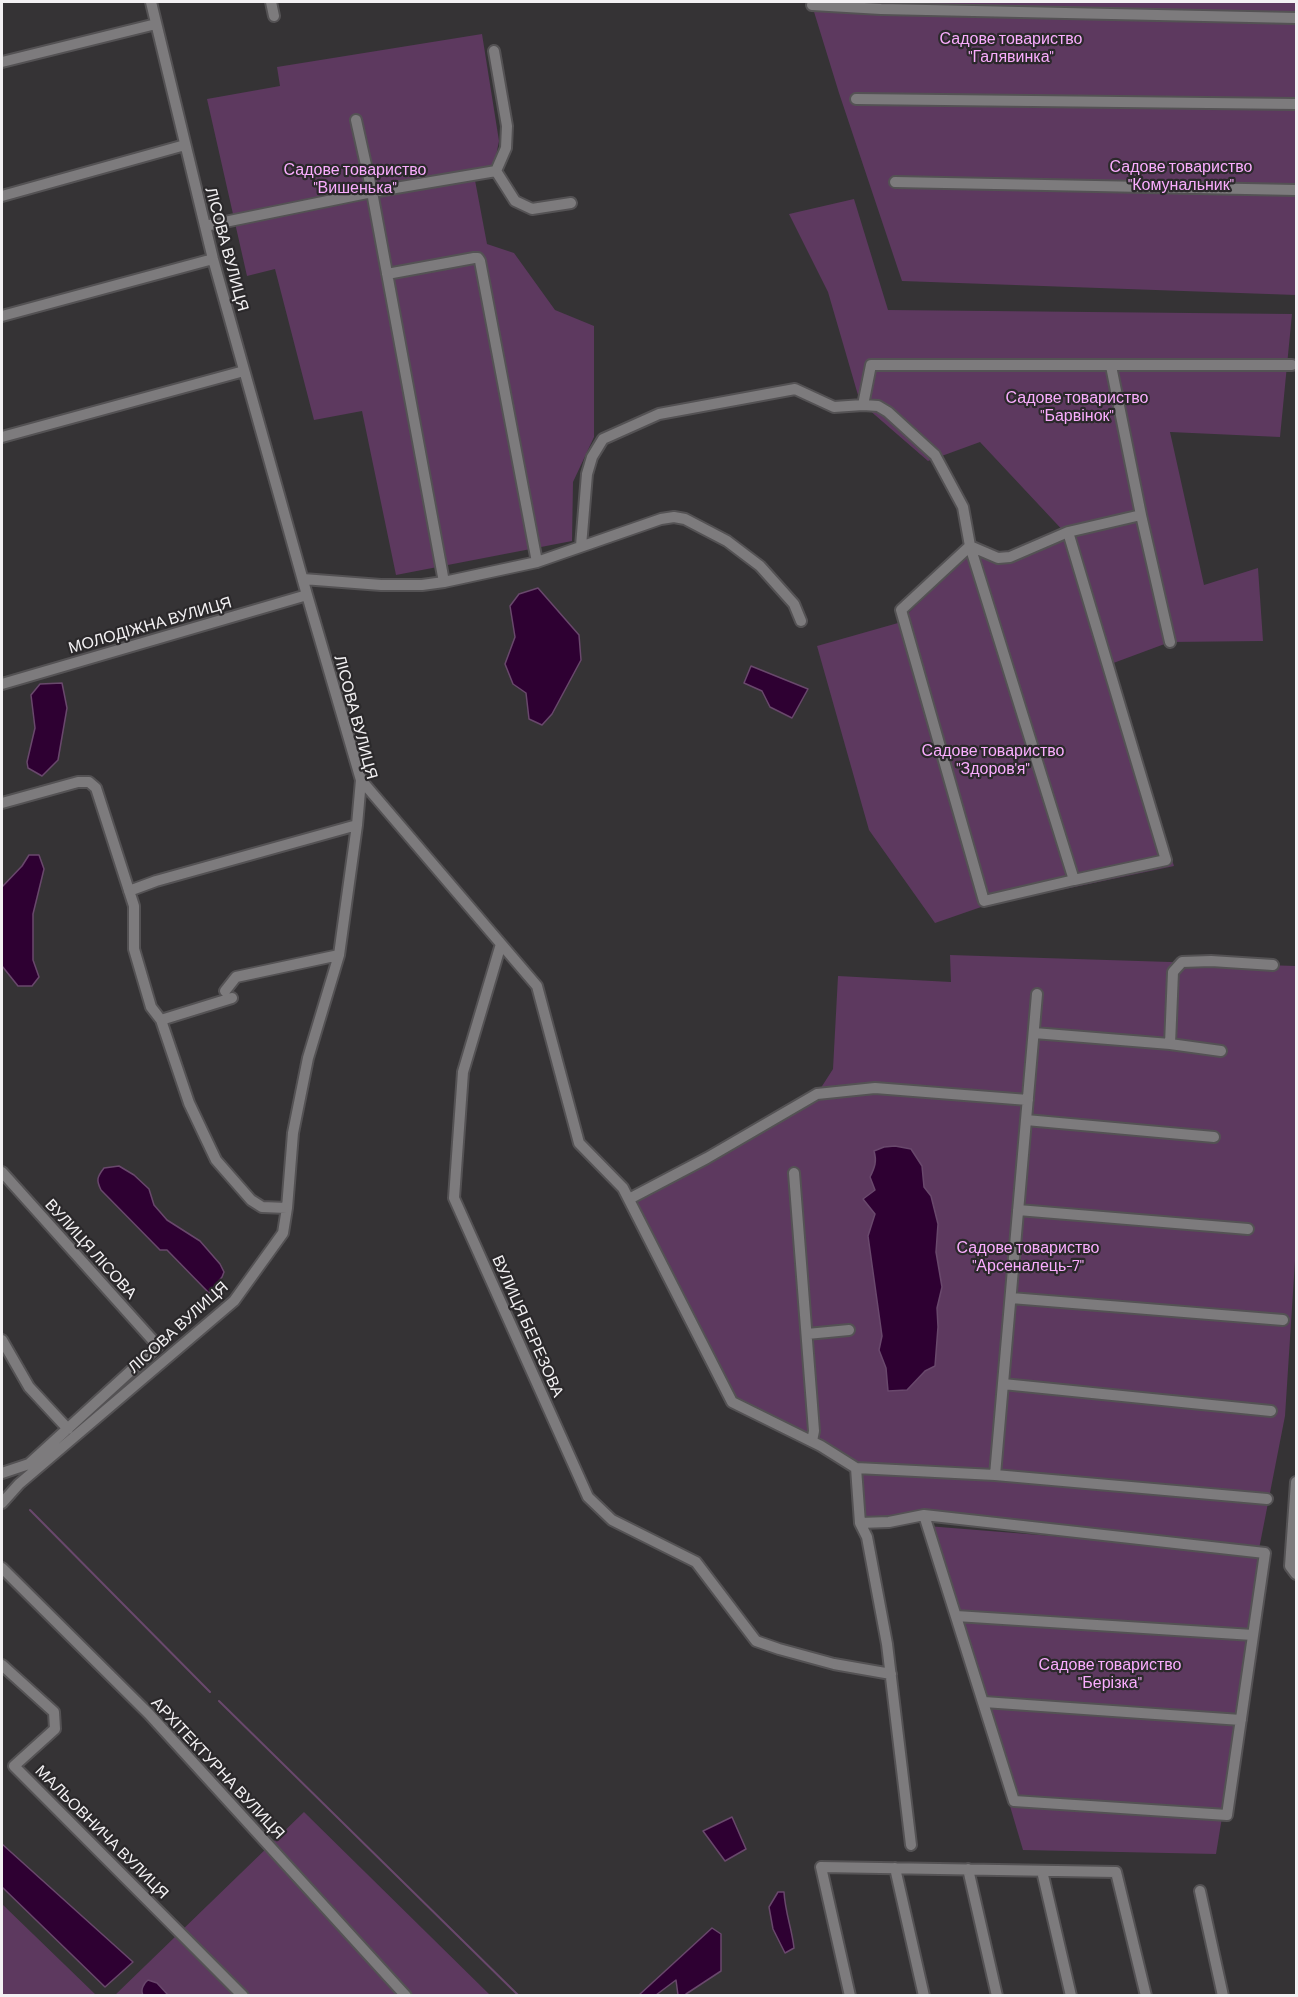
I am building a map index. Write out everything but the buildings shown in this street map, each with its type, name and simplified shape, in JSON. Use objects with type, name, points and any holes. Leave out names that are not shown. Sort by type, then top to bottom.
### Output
[{"type":"street","name":"ЛІСОВА ВУЛИЦЯ","points":[[20,1484],[234,1301],[283,1233],[294,1133],[308,1058],[339,955],[361,780],[213,259],[151,2]]},
{"type":"street","points":[[271,2],[274,16]]},
{"type":"street","points":[[812,5],[881,9],[1296,18]]},
{"type":"street","points":[[2,62],[156,24]]},
{"type":"street","points":[[494,51],[507,126],[506,148],[496,171]]},
{"type":"street","points":[[856,99],[1296,104]]},
{"type":"street","points":[[356,120],[372,192],[444,582]]},
{"type":"street","points":[[2,196],[185,145]]},
{"type":"street","points":[[205,226],[372,192],[496,171]]},
{"type":"street","points":[[496,171],[515,201],[532,209],[571,203]]},
{"type":"street","points":[[895,182],[1296,190]]},
{"type":"street","points":[[387,274],[474,258],[480,261],[537,562]]},
{"type":"street","points":[[2,316],[213,259]]},
{"type":"street","points":[[863,405],[871,365],[1292,365]]},
{"type":"street","points":[[1111,366],[1170,642]]},
{"type":"street","points":[[2,437],[244,370]]},
{"type":"street","points":[[581,546],[587,474],[592,457],[603,439],[659,414],[795,389],[834,407],[878,406],[888,412],[935,455],[963,507],[970,546],[1074,880]]},
{"type":"street","points":[[970,546],[998,558],[1010,557],[1068,532],[1141,514]]},
{"type":"street","points":[[303,579],[381,585],[422,585],[444,582],[537,562],[661,519],[674,517],[685,519],[727,541],[760,566],[794,604],[801,621]]},
{"type":"street","points":[[970,546],[901,610],[984,901],[1166,860],[1068,532]]},
{"type":"street","name":"МОЛОДІЖНА ВУЛИЦЯ","points":[[2,684],[307,595]]},
{"type":"street","points":[[361,780],[537,986],[579,1143],[623,1188],[732,1402],[812,1441],[856,1468],[995,1475],[1267,1499]]},
{"type":"street","points":[[2,802],[78,782],[89,782],[96,788],[134,906],[134,949],[151,1007],[161,1020],[189,1103],[216,1160],[251,1200],[262,1206],[287,1208]]},
{"type":"street","points":[[129,891],[156,881],[357,825]]},
{"type":"street","name":"ВУЛИЦЯ БЕРЕЗОВА","points":[[501,944],[463,1072],[454,1198],[588,1497],[612,1520],[696,1562],[756,1641],[834,1664],[891,1674]]},
{"type":"street","points":[[161,1020],[229,994],[236,977],[339,955]]},
{"type":"street","points":[[1170,1044],[1173,972],[1182,962],[1211,961],[1273,965]]},
{"type":"street","points":[[995,1475],[1037,994]]},
{"type":"street","points":[[1034,1033],[1170,1044],[1221,1051]]},
{"type":"street","points":[[629,1199],[707,1158],[817,1094],[875,1088],[1028,1100]]},
{"type":"street","points":[[1026,1120],[1214,1137]]},
{"type":"street","name":"ВУЛИЦЯ ЛІСОВА","points":[[2,1172],[158,1346],[68,1429]]},
{"type":"street","points":[[794,1173],[814,1431],[812,1441]]},
{"type":"street","points":[[1018,1210],[1248,1230]]},
{"type":"street","points":[[1011,1298],[1283,1320]]},
{"type":"street","points":[[807,1334],[849,1330]]},
{"type":"street","points":[[2,1340],[29,1387],[68,1429],[29,1464],[2,1473]]},
{"type":"street","points":[[1003,1384],[1271,1411]]},
{"type":"street","points":[[856,1468],[860,1523],[867,1537],[891,1674],[911,1845]]},
{"type":"street","points":[[1296,1482],[1290,1566],[1296,1574]]},
{"type":"street","points":[[2,1493],[20,1484]]},
{"type":"street","points":[[2,1503],[20,1484]]},
{"type":"street","points":[[860,1523],[889,1522],[924,1515],[1265,1553],[1227,1815],[1014,1801],[924,1515]]},
{"type":"street","name":"АРХІТЕКТУРНА ВУЛИЦЯ","points":[[2,1568],[149,1714],[406,1995]]},
{"type":"street","points":[[956,1616],[1253,1635]]},
{"type":"street","name":"МАЛЬОВНИЧА ВУЛИЦЯ","points":[[2,1665],[54,1712],[55,1729],[14,1766],[243,1995]]},
{"type":"street","points":[[984,1702],[1241,1720]]},
{"type":"street","points":[[850,1995],[821,1867],[1116,1872],[1146,1995]]},
{"type":"street","points":[[895,1868],[924,1995]]},
{"type":"street","points":[[968,1869],[997,1995]]},
{"type":"street","points":[[1042,1871],[1071,1995]]},
{"type":"street","points":[[1200,1891],[1222,1995]]},
{"type":"green space","name":"Садове товариство \"Комунальник\"","points":[[811,2],[1296,2],[1296,295],[902,281]]},
{"type":"green space","name":"Садове товариство \"Вишенька\"","points":[[482,34],[499,141],[493,171],[474,175],[487,244],[514,253],[555,310],[594,326],[594,437],[573,482],[572,541],[396,575],[362,411],[314,420],[275,269],[247,276],[207,99],[280,86],[277,67]]},
{"type":"green space","points":[[854,199],[888,310],[1292,314],[1280,437],[1170,432],[1204,585],[1258,568],[1263,641],[1170,642],[1108,665],[1174,866],[984,906],[935,923],[869,830],[817,646],[898,623],[975,548],[1008,562],[1068,536],[980,442],[928,461],[860,402],[828,292],[789,214]]},
{"type":"green space","name":"Садове товариство \"Арсеналець-7\"","points":[[950,955],[1296,966],[1295,1261],[1285,1416],[1259,1549],[924,1515],[860,1523],[856,1468],[732,1402],[629,1199],[817,1094],[833,1069],[838,976],[951,982]]},
{"type":"green space","name":"Садове товариство \"Берізка\"","points":[[927,1526],[1265,1553],[1216,1854],[1023,1850]]},
{"type":"green space","points":[[304,1812],[490,1995],[114,1996]]},
{"type":"green space","points":[[2,1904],[96,1995],[2,1995]]},
{"type":"shaded area","points":[[538,588],[579,635],[581,660],[552,714],[542,725],[529,719],[526,693],[513,684],[505,664],[515,637],[510,606],[519,594]]},
{"type":"shaded area","points":[[751,666],[808,689],[792,718],[770,707],[762,691],[744,683]]},
{"type":"shaded area","points":[[62,683],[67,708],[58,760],[42,776],[28,768],[27,762],[35,728],[31,695],[40,684]]},
{"type":"shaded area","points":[[29,855],[39,855],[44,869],[33,914],[33,960],[39,977],[32,986],[18,986],[2,966],[2,887]]},
{"type":"shaded area","points":[[895,1146],[911,1149],[922,1166],[924,1187],[931,1196],[938,1224],[936,1252],[942,1287],[937,1308],[935,1366],[925,1371],[907,1390],[888,1391],[886,1368],[879,1350],[882,1336],[868,1236],[875,1214],[863,1199],[875,1190],[870,1177],[875,1164],[874,1151]]},
{"type":"shaded area","points":[[119,1166],[134,1175],[149,1189],[154,1205],[167,1220],[200,1241],[220,1264],[224,1272],[209,1293],[167,1250],[160,1250],[101,1190],[98,1181],[104,1168]]},
{"type":"shaded area","points":[[732,1817],[746,1849],[725,1861],[703,1831]]},
{"type":"shaded area","points":[[2,1844],[133,1962],[105,1987],[2,1887]]},
{"type":"shaded area","points":[[778,1892],[784,1892],[794,1948],[785,1953],[773,1929],[769,1907]]},
{"type":"shaded area","points":[[712,1928],[721,1934],[721,1971],[686,1995],[678,1995],[676,1980],[656,1995],[639,1995]]},
{"type":"shaded area","points":[[148,1980],[157,1983],[168,1995],[143,1995],[143,1987]]},
{"type":"waterway","points":[[30,1510],[210,1692]]},
{"type":"waterway","points":[[219,1701],[519,1996]]},
{"type":"park label","name":"Садове товариство \"Галявинка\"","points":[[1011,48]]},
{"type":"park label","name":"Садове товариство \"Барвінок\"","points":[[1077,407]]},
{"type":"park label","name":"Садове товариство \"Здоров'я\"","points":[[993,760]]}]
